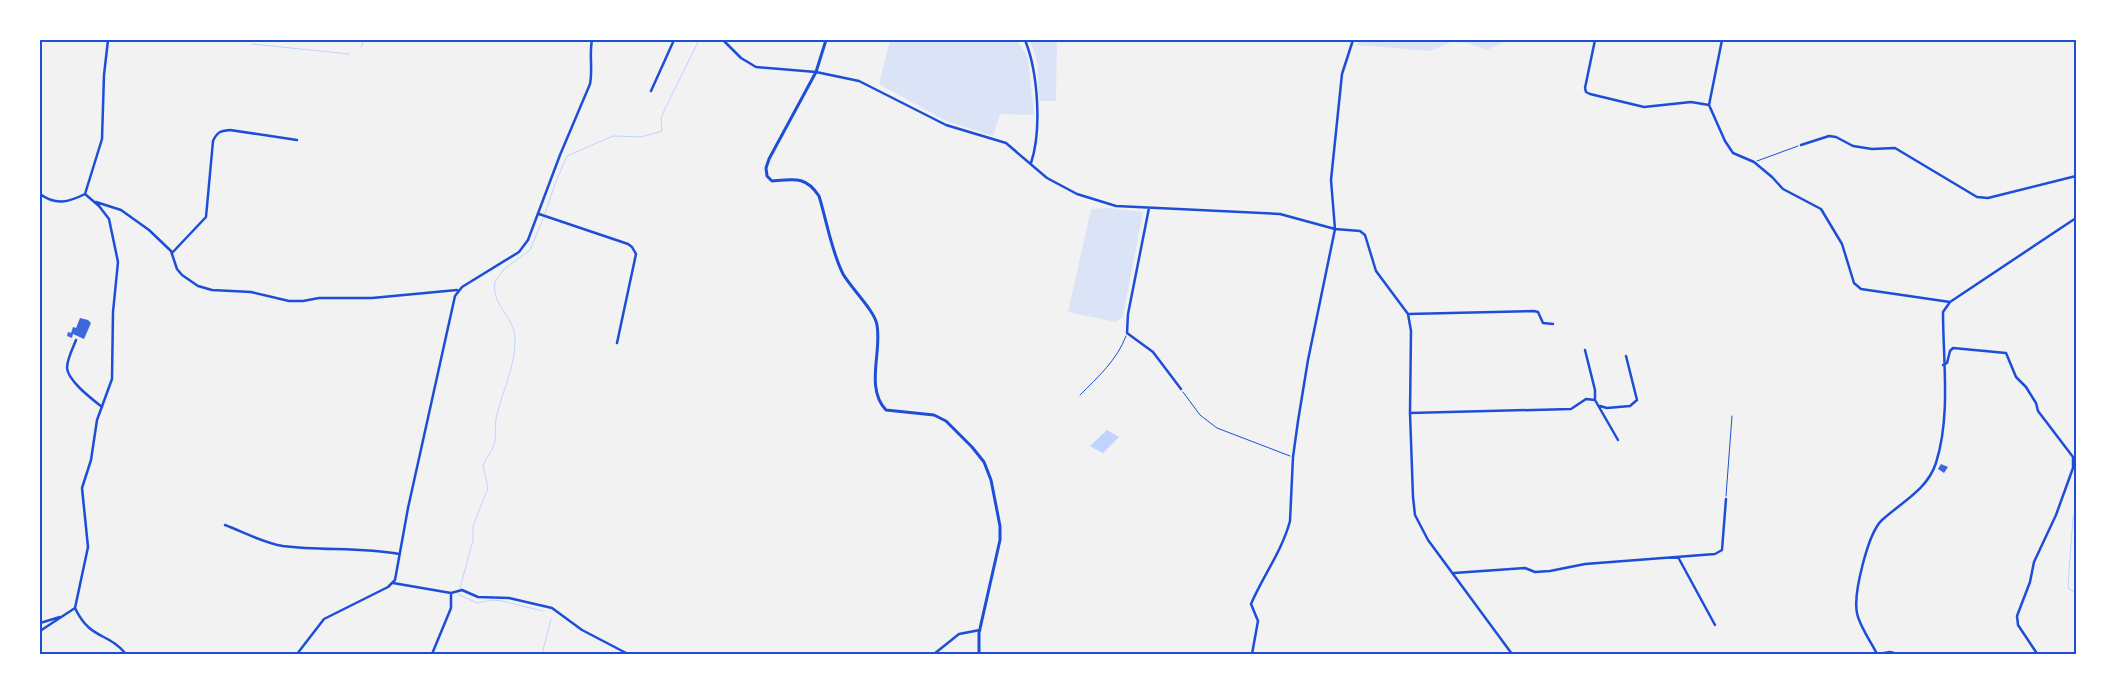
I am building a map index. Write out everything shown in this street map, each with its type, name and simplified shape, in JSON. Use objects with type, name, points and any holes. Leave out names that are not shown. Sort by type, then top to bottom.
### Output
[{"type":"street","points":[[85,194],[102,139],[104,75],[108,40]]},
{"type":"street","points":[[94,202],[115,208],[133,218],[165,243],[172,253],[177,269],[182,275],[198,286],[212,290],[264,294],[289,301],[327,297],[372,298],[458,290],[497,267],[524,248],[590,84],[592,40]]},
{"type":"street","points":[[651,90],[674,40]]},
{"type":"street","points":[[723,40],[741,58],[756,67],[816,72],[859,81],[946,126],[1006,143],[1047,178],[1077,194],[1116,206],[1249,214],[1268,212],[1323,224],[1335,229],[1360,232],[1365,235],[1376,271],[1408,314],[1412,356],[1410,413],[1415,515],[1428,540],[1512,654]]},
{"type":"street","points":[[826,40],[816,72],[769,159],[766,168],[767,176],[772,181],[794,179],[804,181],[812,186],[819,196],[842,271],[850,287],[877,322],[876,391],[880,403],[886,410],[898,413],[934,414],[946,421],[984,462],[991,480],[995,499],[1000,540],[980,630],[979,654]]},
{"type":"street","points":[[1025,40],[1032,55],[1035,76],[1037,146],[1031,163]]},
{"type":"street","points":[[1252,654],[1258,620],[1251,604],[1288,530],[1293,487],[1293,458],[1308,360],[1335,229],[1331,180],[1337,112],[1342,74],[1353,40]]},
{"type":"street","points":[[1595,40],[1585,88],[1586,92],[1644,107],[1691,102],[1709,105]]},
{"type":"street","points":[[1722,40],[1709,105],[1725,141],[1733,153],[1754,162],[1783,189],[1821,209],[1842,244],[1854,283],[1861,289],[1950,302]]},
{"type":"street","points":[[172,253],[206,216],[213,141],[216,134],[221,131],[230,130],[297,140]]},
{"type":"street","points":[[1801,145],[1829,136],[1836,137],[1853,146],[1872,149],[1895,148],[1977,197],[1988,198],[2076,176]]},
{"type":"street","points":[[40,194],[63,203],[85,194]]},
{"type":"street","points":[[85,194],[108,219],[118,262],[113,312],[112,379],[97,420],[91,460],[82,488],[88,547],[76,608],[84,625],[92,632],[115,643],[126,654]]},
{"type":"street","points":[[1150,208],[1128,314],[1127,333],[1153,352],[1181,389]]},
{"type":"street","points":[[539,214],[628,244],[635,250],[636,254],[617,343]]},
{"type":"street","points":[[1898,654],[1890,652],[1878,654],[1857,613],[1858,582],[1870,541],[1880,522],[1915,494],[1929,480],[1936,463],[1945,409],[1943,312],[1950,302],[2076,218]]},
{"type":"street","points":[[393,583],[397,573],[408,508],[455,296],[458,290]]},
{"type":"street","points":[[1408,314],[1534,311],[1538,312],[1543,323],[1553,324]]},
{"type":"street","points":[[76,340],[67,366],[68,372],[84,393],[102,407]]},
{"type":"street","points":[[1944,365],[1947,363],[1950,351],[1953,348],[2006,353],[2016,377],[2026,387],[2036,403],[2038,412],[2074,457],[2056,515],[2034,562],[2030,582],[2017,616],[2018,625],[2036,652]]},
{"type":"street","points":[[1585,350],[1595,390],[1595,400],[1618,440]]},
{"type":"street","points":[[1600,406],[1607,408],[1630,406],[1637,400],[1626,356]]},
{"type":"street","points":[[1410,413],[1570,408],[1586,399],[1595,400]]},
{"type":"street","points":[[1454,573],[1525,568],[1535,572],[1543,572],[1586,564],[1715,554],[1722,550],[1726,499]]},
{"type":"street","points":[[225,525],[282,546],[335,550],[359,549],[399,554]]},
{"type":"street","points":[[1678,557],[1715,624]]},
{"type":"street","points":[[297,654],[324,619],[393,583],[451,593],[462,590],[478,597],[508,598],[552,608],[582,630],[628,654]]},
{"type":"street","points":[[432,654],[451,608],[451,593]]},
{"type":"street","points":[[40,629],[76,608]]},
{"type":"street","points":[[40,622],[63,616]]},
{"type":"street","points":[[934,654],[960,634],[980,630]]},
{"type":"path","points":[[1754,162],[1801,145]]},
{"type":"path","points":[[1080,395],[1113,359],[1122,347],[1127,333]]},
{"type":"path","points":[[1181,389],[1200,415],[1216,428],[1293,458]]},
{"type":"path","points":[[1726,499],[1732,416]]},
{"type":"shaded area","points":[[890,40],[1018,41],[1028,58],[1034,115],[1000,114],[993,136],[946,121],[879,84]]},
{"type":"shaded area","points":[[1030,40],[1057,40],[1056,101],[1039,101],[1037,61]]},
{"type":"shaded area","points":[[1359,40],[1508,40],[1487,50],[1467,43],[1452,42],[1430,51],[1357,45]]},
{"type":"shaded area","points":[[1109,208],[1143,212],[1123,316],[1116,322],[1068,312],[1091,209]]},
{"type":"water","points":[[1107,430],[1119,437],[1103,453],[1090,446]]},
{"type":"building","points":[[80,318],[91,323],[84,339],[73,334],[72,338],[67,336],[68,332],[71,333],[73,327],[76,328]]},
{"type":"building","points":[[1941,464],[1948,467],[1944,473],[1938,469]]},
{"type":"waterway","points":[[361,47],[364,40]]},
{"type":"waterway","points":[[545,214],[567,156],[613,136],[641,137],[662,131],[661,119],[664,111],[699,40]]},
{"type":"waterway","points":[[252,44],[349,54]]},
{"type":"waterway","points":[[460,588],[473,540],[473,526],[488,488],[483,465],[494,445],[496,418],[515,348],[514,330],[496,297],[495,282],[504,269],[530,250],[543,219]]},
{"type":"waterway","points":[[2076,476],[2076,488]]},
{"type":"waterway","points":[[2076,509],[2073,518],[2068,585],[2069,589],[2076,593]]},
{"type":"waterway","points":[[458,594],[477,603],[492,600],[502,601],[543,611]]},
{"type":"waterway","points":[[542,654],[551,619]]}]
